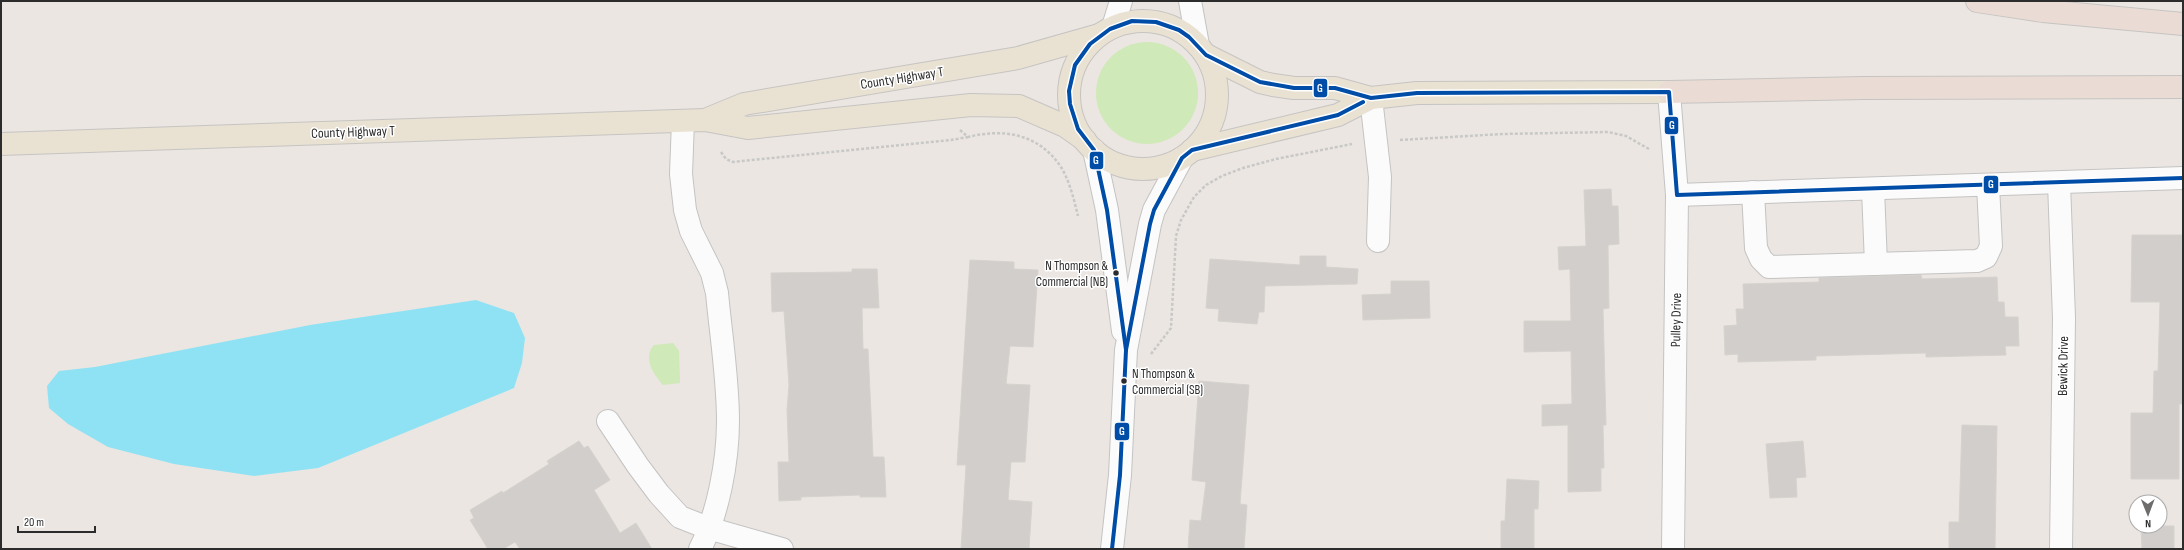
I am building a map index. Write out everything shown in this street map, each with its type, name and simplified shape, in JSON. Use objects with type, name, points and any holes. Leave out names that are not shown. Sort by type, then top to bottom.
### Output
[{"type":"highway","points":[[1977,1],[2043,11],[2183,24]]},
{"type":"highway","points":[[1669,92],[1864,88],[2183,87]]},
{"type":"main road","name":"County Highway T","points":[[705,120],[744,104],[1018,58],[1106,31],[1132,21],[1156,22],[1179,30],[1202,50]]},
{"type":"main road","points":[[1089,145],[1072,117],[1069,91],[1075,65],[1090,44],[1106,31]]},
{"type":"main road","points":[[1202,50],[1260,82],[1294,88],[1335,88],[1371,98]]},
{"type":"main road","points":[[1187,154],[1204,137],[1212,122],[1217,105],[1217,87],[1213,70],[1202,50]]},
{"type":"main road","points":[[1187,154],[1338,115],[1371,98],[1418,93],[1669,92]]},
{"type":"main road","name":"County Highway T","points":[[1,144],[705,120],[748,128],[971,105],[1019,106],[1065,126],[1111,161],[1130,167],[1156,167],[1187,154]]},
{"type":"street","points":[[1106,31],[1121,1]]},
{"type":"street","points":[[1190,1],[1202,50]]},
{"type":"street","name":"Pulley Drive","points":[[1669,92],[1677,195],[1673,549]]},
{"type":"street","points":[[1371,98],[1380,177],[1378,241]]},
{"type":"street","points":[[683,121],[681,174],[684,210],[690,231],[712,273],[718,293],[728,422],[723,471],[719,493],[700,549]]},
{"type":"street","points":[[1089,145],[1107,210],[1126,350]]},
{"type":"street","points":[[1112,549],[1120,475],[1126,350],[1154,210],[1187,154]]},
{"type":"street","points":[[1677,195],[2183,178]]},
{"type":"street","name":"Bewick Drive","points":[[2059,183],[2064,318],[2061,549]]},
{"type":"street","points":[[1753,192],[1756,248],[1761,259],[1769,267],[1977,261],[1986,257],[1991,246],[1988,185]]},
{"type":"street","points":[[1873,188],[1876,264]]},
{"type":"street","points":[[608,421],[659,494],[680,517],[708,528],[782,549]]},
{"type":"path","points":[[933,109],[968,137]]},
{"type":"path","points":[[721,152],[726,159],[733,162],[952,140],[1000,132],[1012,134],[1030,141],[1045,151],[1060,167],[1070,188],[1078,216]]},
{"type":"path","points":[[1148,359],[1172,328],[1174,256],[1176,236],[1180,220],[1194,197],[1206,185],[1222,176],[1276,159],[1333,147],[1376,141],[1502,134],[1608,132],[1626,136],[1639,145],[1653,150],[1674,149]]},
{"type":"green space","points":[[1147,42],[1166,46],[1183,57],[1194,74],[1198,93],[1194,112],[1183,129],[1166,140],[1147,144],[1128,140],[1111,129],[1100,112],[1096,93],[1100,74],[1111,57],[1128,46]]},
{"type":"green space","points":[[673,343],[679,351],[680,383],[663,385],[653,371],[649,361],[649,355],[654,345]]},
{"type":"water","points":[[476,300],[514,313],[525,338],[522,363],[514,388],[318,468],[254,476],[174,464],[108,447],[68,424],[49,408],[47,386],[59,371],[95,367],[310,325]]},
{"type":"building","points":[[1611,189],[1612,206],[1618,206],[1619,244],[1608,245],[1609,308],[1603,309],[1606,425],[1603,425],[1604,468],[1601,468],[1601,491],[1568,492],[1568,425],[1542,426],[1542,405],[1572,404],[1571,351],[1524,352],[1524,321],[1571,321],[1570,269],[1559,270],[1558,247],[1586,246],[1584,190]]},
{"type":"building","points":[[2132,235],[2182,235],[2183,404],[2179,404],[2179,479],[2131,479],[2131,413],[2153,413],[2154,371],[2158,371],[2160,302],[2131,302]]},
{"type":"building","points":[[1300,256],[1326,256],[1326,267],[1358,269],[1357,284],[1265,286],[1264,312],[1259,312],[1257,324],[1218,321],[1219,309],[1206,308],[1210,259],[1300,265]]},
{"type":"building","points":[[970,260],[1014,262],[1014,269],[1038,270],[1033,347],[1010,346],[1006,384],[1030,385],[1025,462],[1011,462],[1008,500],[1032,502],[1029,549],[961,549],[966,465],[957,465]]},
{"type":"building","points":[[852,269],[877,269],[879,308],[862,308],[863,349],[868,349],[873,457],[884,457],[886,497],[860,497],[860,495],[801,497],[801,500],[779,501],[778,462],[789,462],[787,410],[789,385],[784,311],[772,312],[771,273],[852,272]]},
{"type":"building","points":[[1921,275],[1922,279],[1997,277],[1998,302],[2004,302],[2005,317],[2018,317],[2019,346],[2005,346],[2006,355],[1926,357],[1926,353],[1816,356],[1816,360],[1738,362],[1738,354],[1725,355],[1724,326],[1737,325],[1736,309],[1744,309],[1743,284],[1819,282],[1819,278]]},
{"type":"building","points":[[1391,281],[1429,281],[1430,318],[1363,320],[1362,295],[1391,294]]},
{"type":"building","points":[[1199,381],[1249,385],[1240,504],[1247,505],[1244,549],[1188,549],[1190,520],[1201,521],[1206,482],[1192,480]]},
{"type":"building","points":[[1962,425],[1997,426],[1995,549],[1949,549],[1949,522],[1959,522]]},
{"type":"building","points":[[579,441],[584,448],[588,446],[610,480],[594,490],[620,533],[636,523],[652,549],[520,549],[515,542],[503,549],[488,549],[470,520],[474,518],[470,510],[502,491],[503,493],[549,464],[547,461]]},
{"type":"building","points":[[1803,441],[1806,477],[1796,478],[1797,497],[1770,498],[1766,444]]},
{"type":"building","points":[[1507,479],[1539,481],[1538,509],[1534,509],[1534,549],[1501,549],[1501,521],[1505,521]]},
{"type":"building","points":[[2168,526],[2174,526],[2174,549],[2142,549],[2141,534],[2168,534]]},
{"type":"transit line","name":"G","points":[[1126,350],[1107,210],[1094,150],[1078,129],[1070,104],[1069,91],[1075,65],[1090,44],[1110,29],[1132,21],[1156,22],[1179,30],[1189,37],[1206,55],[1260,82],[1294,88],[1335,88],[1371,98],[1417,93],[1669,92],[1677,195],[2183,178]]},
{"type":"transit line","name":"G","points":[[1112,549],[1120,475],[1126,350],[1154,210],[1182,158],[1192,150],[1338,115],[1363,102]]},
{"type":"place","name":"N Thompson & Commercial (NB)","points":[[1116,273]]},
{"type":"place","name":"N Thompson & Commercial (SB)","points":[[1124,381]]}]
